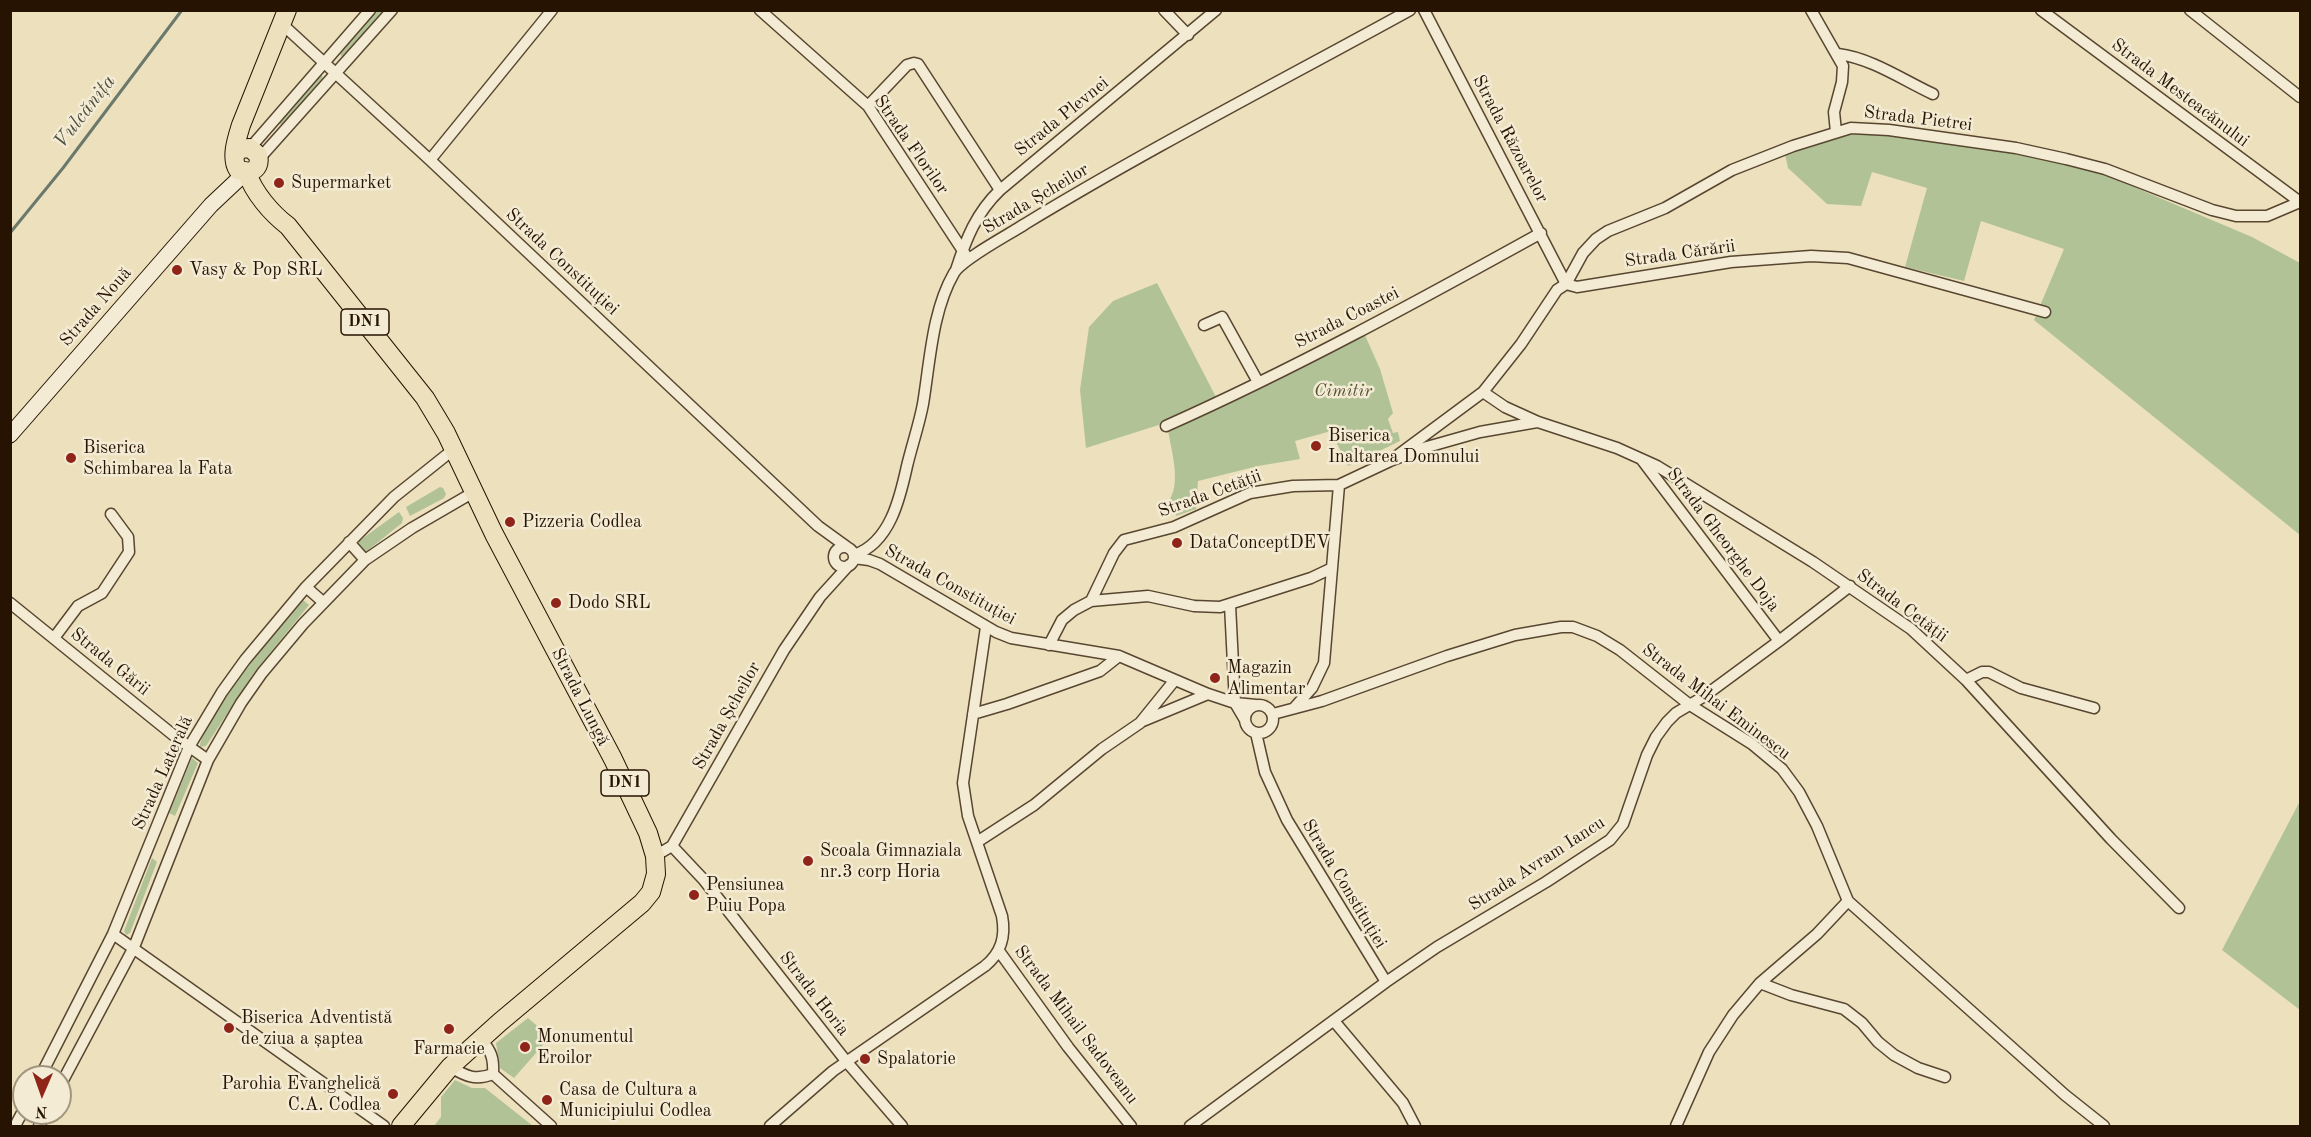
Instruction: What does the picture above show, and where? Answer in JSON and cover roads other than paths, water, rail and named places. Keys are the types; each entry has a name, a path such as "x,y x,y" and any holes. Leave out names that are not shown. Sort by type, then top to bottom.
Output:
{"highway":[{"path":"247,160 239,132 285,17"},
{"name":"Strada Lungă","path":"247,160 258,194 288,226 425,398 454,449 612,759 641,818 655,855 654,883 651,892 642,903 450,1067 401,1126"}],"main road":[{"name":"Strada Nouă","path":"10,435 211,205 247,160"}],"street":[{"path":"247,160 324,63 370,10"},
{"path":"247,160 336,73 392,10"},
{"path":"430,160 552,10"},
{"name":"Strada Florilor","path":"760,10 868,106 969,260"},
{"path":"1164,10 1188,35"},
{"name":"Strada Plevnei","path":"956,270 974,222 988,201 1216,10"},
{"name":"Strada Șcheilor","path":"672,846 774,666 851,556 863,552 874,543 892,517 902,494 922,408 941,305 956,270 1065,200 1410,10"},
{"name":"Strada Răzoarelor","path":"1424,10 1566,284"},
{"path":"1811,10 1843,66 1834,105 1836,132"},
{"name":"Strada Mesteacănului","path":"2041,10 2300,202"},
{"path":"2190,10 2301,97"},
{"name":"Strada Constituției","path":"285,17 324,63 851,556 874,562 900,575 986,627 1011,638 1119,656 1208,694 1235,703 1256,705"},
{"path":"1838,54 1865,61 1933,94"},
{"path":"868,106 907,65 918,64 1000,190"},
{"name":"Strada Pietrei","path":"1566,284 1583,253 1596,239 1608,231 1665,208 1732,170 1851,128 1870,127 2016,148 2105,169 2212,210 2236,216 2267,216 2300,202"},
{"name":"Strada Coastei","path":"1166,426 1218,403 1448,284 1541,233"},
{"name":"Strada Cărării","path":"1566,284 1577,286 1731,262 1830,256 1848,258 2045,312"},
{"path":"1390,461 1483,392 1521,344 1557,290 1566,284"},
{"path":"1204,325 1222,317 1258,382"},
{"name":"Strada Cetății","path":"1483,392 1538,422 1640,458 1707,496 1850,586 1911,629 1965,680 2111,839 2180,908"},
{"name":"Strada Cetății","path":"1091,601 1114,553 1124,540 1174,527 1251,493 1293,486 1339,485 1390,461 1459,438 1506,426 1538,422"},
{"name":"Strada Laterală","path":"46,1065 113,934 189,747 204,720 240,668 306,587 406,486 454,449"},
{"name":"Strada Gheorghe Doja","path":"1640,458 1779,641"},
{"path":"1293,709 1312,688 1324,663 1330,569 1339,485"},
{"name":"Strada Laterală","path":"71,1065 134,947 208,760 241,703 262,673 323,602 364,560 412,528 474,492"},
{"path":"54,638 78,606 102,593 129,552 128,537 111,514"},
{"name":"Strada Constituției","path":"818,526 835,557"},
{"path":"349,543 364,560"},
{"path":"841,548 851,556 841,566 835,557 841,548"},
{"name":"Strada Șcheilor","path":"826,590 835,557"},
{"path":"1049,645 1062,620 1091,601 1149,596 1194,606 1230,605 1311,578 1330,569"},
{"name":"Strada Avram Iancu","path":"1190,1126 1437,947 1546,882 1610,840 1623,824 1647,755 1656,737 1676,713 1779,641 1850,586"},
{"path":"306,587 323,602"},
{"name":"Strada Gării","path":"10,603 208,760"},
{"path":"1230,605 1235,703 1248,728 1256,733 1264,733 1271,728 1273,714 1268,707 1256,705 1247,712 1245,720"},
{"name":"Strada Mihail Sadoveanu","path":"986,627 963,783 966,807 1002,916 1004,933 999,951 1068,1047 1131,1126"},
{"name":"Strada Mihai Eminescu","path":"1273,714 1322,701 1515,635 1573,627 1597,636 1620,650 1690,705 1752,744 1782,769 1800,792 1817,826 1848,901 2065,1095 2104,1126"},
{"path":"973,714 1100,671 1119,656"},
{"path":"1965,680 1982,672 1989,672 2021,688 2094,708"},
{"path":"1140,723 1174,681"},
{"path":"977,842 1027,810 1102,749 1140,723 1208,694"},
{"name":"Strada Constituției","path":"1256,733 1265,772 1287,820 1386,982"},
{"path":"655,855 672,846"},
{"name":"Strada Horia","path":"672,846 703,879 846,1061 902,1126"},
{"path":"1676,1126 1714,1043 1732,1015 1760,983 1817,934 1848,901"},
{"path":"113,934 384,1126"},
{"path":"770,1126 846,1061 984,966 999,951"},
{"path":"1760,983 1791,995 1844,1009 1862,1023 1886,1049 1903,1061 1945,1077"},
{"path":"1334,1021 1403,1103 1415,1126"},
{"path":"481,1039 490,1049 493,1074 551,1126"},
{"path":"450,1067 475,1079 493,1074"}],"waterway":[{"name":"Vulcănița","path":"10,233 63,168 182,10"}],"place":[{"name":"Supermarket","path":"279,183"},
{"name":"Vasy & Pop SRL","path":"177,270"},
{"name":"Biserica Inaltarea Domnului","path":"1316,446"},
{"name":"Biserica Schimbarea la Fata","path":"71,458"},
{"name":"Pizzeria Codlea","path":"510,522"},
{"name":"DataConceptDEV","path":"1177,543"},
{"name":"Dodo SRL","path":"556,603"},
{"name":"Magazin Alimentar","path":"1215,678"},
{"name":"Scoala Gimnaziala nr.3 corp Horia","path":"808,861"},
{"name":"Pensiunea Puiu Popa","path":"694,895"},
{"name":"Biserica Adventistă de ziua a șaptea","path":"229,1028"},
{"name":"Farmacie","path":"449,1029"},
{"name":"Monumentul Eroilor","path":"525,1047"},
{"name":"Spalatorie","path":"865,1059"},
{"name":"Parohia Evanghelică C.A. Codlea","path":"393,1094"},
{"name":"Casa de Cultura a Municipiului Codlea","path":"547,1100"}],"park label":[{"name":"Cimitir","path":"1343,391"}]}
